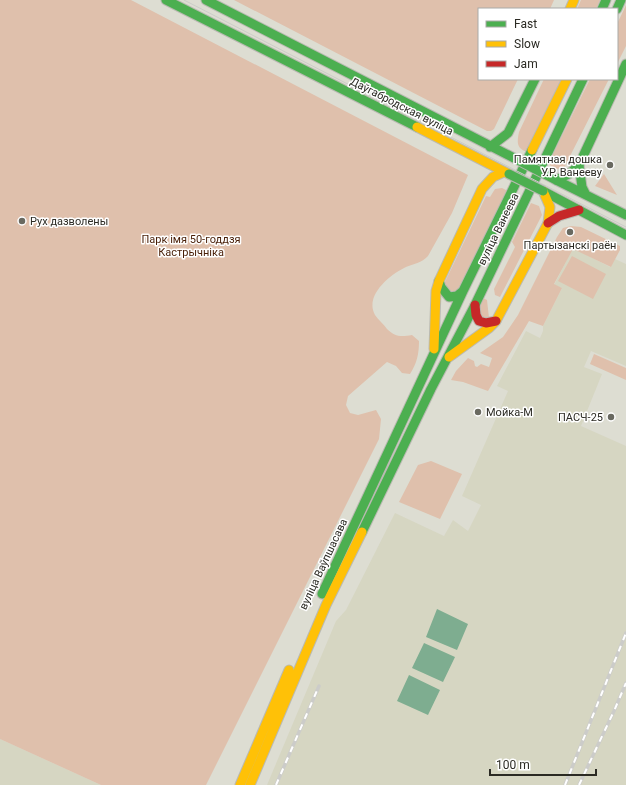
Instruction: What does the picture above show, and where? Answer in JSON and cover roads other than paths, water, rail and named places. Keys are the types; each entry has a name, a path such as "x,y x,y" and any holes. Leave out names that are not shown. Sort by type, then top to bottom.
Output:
{"main road":[{"name":"Даўгабродская вуліца","path":"166,0 543,191 626,235"},
{"name":"Даўгабродская вуліца","path":"206,0 626,216"},
{"path":"556,180 569,174 578,165 626,64"},
{"path":"490,146 508,133 534,80"},
{"name":"вуліца Ванеева","path":"434,355 463,291 567,80"},
{"name":"вуліца Ванеева","path":"431,389 475,305 583,80"},
{"path":"508,133 509,150 514,158"},
{"path":"434,355 436,291 439,281 482,189 484,167 482,160"},
{"path":"578,165 582,187 586,195"},
{"path":"482,189 493,177 507,173"},
{"path":"446,359 489,328 496,321 548,224 550,209 549,201 543,191"},
{"path":"548,224 559,216 578,210"},
{"path":"439,281 440,287 449,297 457,296 463,291"},
{"path":"475,305 476,316 480,321 483,323 490,323 496,321"},
{"name":"вуліца Ваўпшасава","path":"240,785 318,602 434,355"},
{"name":"вуліца Ваўпшасава","path":"250,785 326,605 431,389"}],"tram line":[{"path":"184,0 626,227"}],"railway":[{"path":"565,785 626,633"},
{"path":"579,785 626,683"},
{"path":"276,785 319,686"}],"place":[{"name":"Памятная дошка У.Р. Ванееву","path":"610,165"},
{"name":"Рух дазволены","path":"22,221"},
{"name":"Партызанскі раён","path":"570,232"},
{"name":"Мойка-М","path":"478,412"},
{"name":"ПАСЧ-25","path":"611,417"}],"park label":[{"name":"Парк імя 50-годдзя Кастрычніка","path":"191,245"}]}
